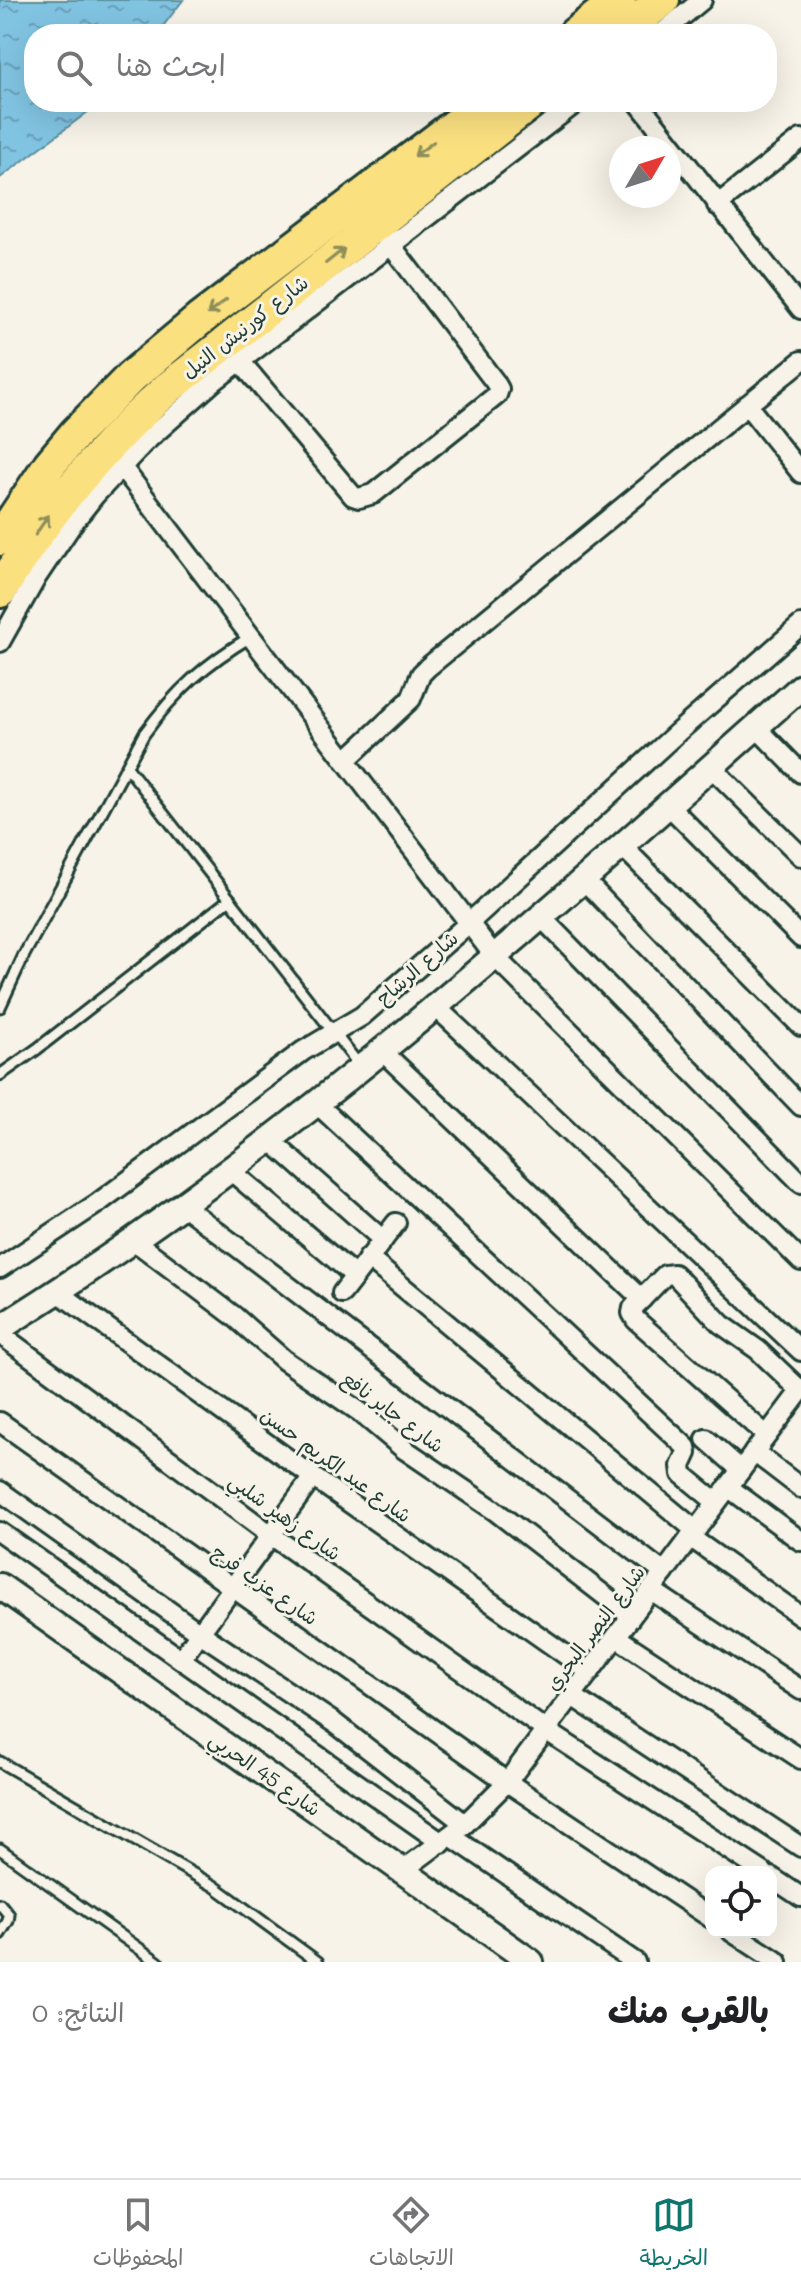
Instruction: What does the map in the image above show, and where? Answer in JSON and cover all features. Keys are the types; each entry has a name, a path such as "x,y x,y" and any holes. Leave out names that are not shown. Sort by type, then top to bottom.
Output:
{"highway":[{"path":"588,24 619,0"},
{"path":"633,24 663,0"},
{"name":"شارع كورنيش النيل","path":"0,539 27,496 84,424 131,377 473,112"},
{"name":"شارع كورنيش النيل","path":"0,591 57,504 136,416 383,235 521,112"}],"street":[{"path":"673,24 702,0"},
{"path":"0,642 52,552 95,495 178,412 383,235 562,112"},
{"path":"646,112 801,309"},
{"path":"717,205 801,139"},
{"path":"240,361 353,496 366,498 497,395 499,389 383,235"},
{"path":"346,760 411,699 421,674 428,667 801,361"},
{"path":"747,405 801,473"},
{"path":"121,466 495,957 801,1261"},
{"path":"0,513 27,496"},
{"name":"شارع الرشاح","path":"0,1268 98,1203 303,1051 335,1034 375,1005 801,625"},
{"name":"شارع الرشاح","path":"0,1328 58,1292 181,1204 361,1068 542,918 801,687"},
{"path":"756,727 801,773"},
{"path":"711,767 801,856"},
{"path":"668,805 801,938"},
{"path":"622,846 801,1026"},
{"path":"584,880 801,1106"},
{"path":"542,918 801,1183"},
{"path":"436,1007 801,1351"},
{"path":"382,1051 642,1299"},
{"path":"316,1103 686,1447 682,1474 801,1541"},
{"path":"269,1139 383,1240"},
{"path":"229,1169 355,1276"},
{"path":"181,1204 664,1573"},
{"path":"342,1293 396,1223"},
{"name":"شارع جابر نافع","path":"132,1239 234,1316 284,1360 360,1412 431,1469 494,1510 631,1616"},
{"path":"368,1258 693,1534 801,1616"},
{"path":"766,1435 634,1318 633,1308 667,1273 674,1274 721,1324 758,1350 801,1391"},
{"name":"شارع عبد الكريم حسن","path":"58,1292 590,1672"},
{"name":"شارع زهير شلبي","path":"0,1334 271,1535 547,1731 754,1866"},
{"name":"شارع النصر البحري","path":"402,1871 453,1834 507,1782 801,1391"},
{"name":"شارع عزب فرج","path":"0,1422 507,1782 705,1914"},
{"path":"706,1439 741,1470"},
{"path":"754,1452 801,1488"},
{"path":"181,1659 313,1477"},
{"path":"0,1491 200,1633 336,1724 453,1834"},
{"path":"0,1532 181,1659 453,1834 635,1962"},
{"name":"شارع 45 الحربي","path":"0,1586 531,1962"},
{"path":"651,1590 801,1690"},
{"path":"616,1637 801,1759"},
{"path":"572,1696 801,1847"},
{"path":"777,1881 801,1897"},
{"path":"741,1938 778,1962"}],"lane":[{"path":"0,1007 24,955 151,724 191,677 252,636"},
{"path":"127,767 361,1068"},
{"path":"0,1075 230,899"},
{"path":"0,1762 214,1886 318,1962"},
{"path":"0,1849 158,1962"},
{"path":"0,1904 9,1915 0,1934"}],"water":[{"path":"0,0 183,0 165,24 24,24 24,112 88,112 0,178"}]}
